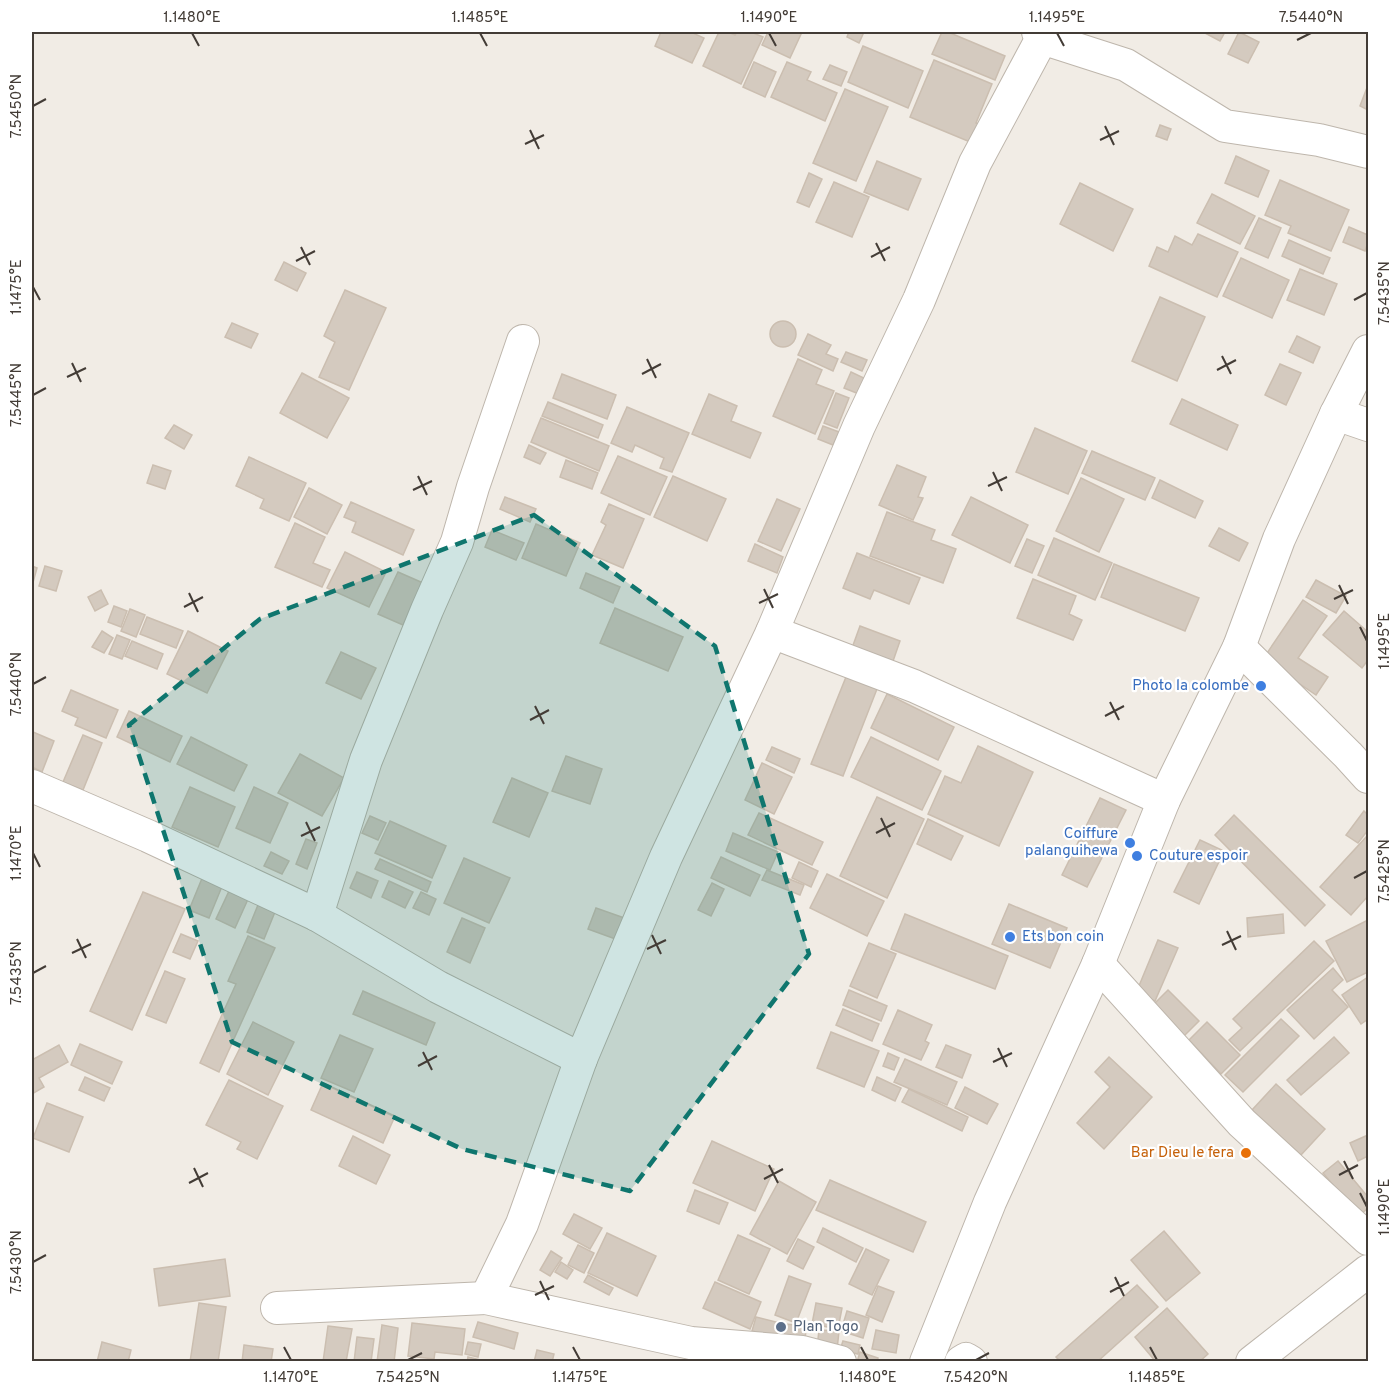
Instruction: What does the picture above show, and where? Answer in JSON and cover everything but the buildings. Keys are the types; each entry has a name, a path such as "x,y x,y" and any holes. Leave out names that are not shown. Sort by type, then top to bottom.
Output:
{"street":[{"path":"486,1298 522,1224 581,1059 666,857 772,632 860,426 919,300 975,163 1040,35 1126,65 1225,126 1319,140 1368,152"},
{"path":"317,915 366,760 457,542 473,486 523,341"},
{"path":"926,1362 990,1202 1098,964 1164,800 1239,647 1279,539 1336,414 1368,351"},
{"path":"1336,414 1368,424"},
{"path":"772,632 914,686 1164,800"},
{"path":"1239,647 1368,777"},
{"path":"32,786 148,836 317,915 438,987 581,1059"},
{"path":"1098,964 1242,1123 1368,1239"},
{"path":"1252,1362 1368,1271"},
{"path":"278,1308 486,1298 692,1343 802,1352 840,1362"},
{"path":"961,1362 966,1359 971,1362"}],"highlighted area":[{"path":"534,515 715,646 809,954 630,1191 462,1149 232,1042 129,725 260,619"}],"place":[{"name":"Photo la colombe","path":"1261,686"},
{"name":"Coiffure palanguihewa","path":"1130,843"},
{"name":"Couture espoir","path":"1137,856"},
{"name":"Ets bon coin","path":"1010,937"},
{"name":"Bar Dieu le fera","path":"1246,1153"},
{"name":"Plan Togo","path":"781,1327"}]}
